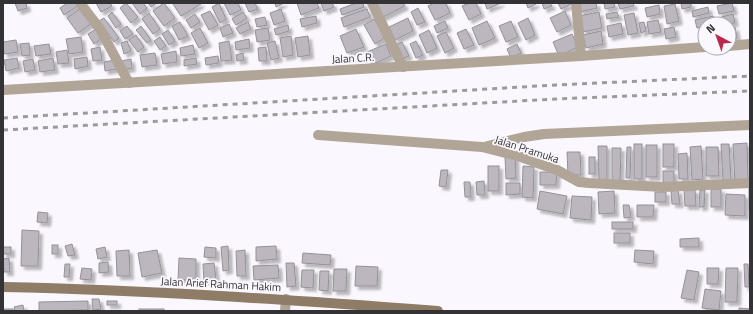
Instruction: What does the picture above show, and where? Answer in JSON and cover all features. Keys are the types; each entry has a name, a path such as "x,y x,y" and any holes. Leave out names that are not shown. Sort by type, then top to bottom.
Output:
{"main road":[{"name":"Jalan Arief Rahman Hakim","path":"3,287 100,289 286,299 438,311"}],"street":[{"path":"80,3 100,29 129,84"},
{"path":"372,3 403,67"},
{"path":"576,3 581,56"},
{"path":"737,45 750,44"},
{"name":"Jalan C.R.","path":"3,90 129,84 697,49"},
{"path":"482,147 544,134 750,125"},
{"name":"Jalan Pramuka","path":"318,135 482,147 518,156 557,170 579,182 663,187 750,183"},
{"path":"285,311 286,299"}],"building":[{"path":"15,3 26,3 27,8 18,11"},
{"path":"67,3 78,3 79,5 64,15 60,8"},
{"path":"96,3 110,3 112,6 101,12"},
{"path":"126,3 138,17 131,23 120,8"},
{"path":"132,3 143,3 147,8 140,14"},
{"path":"148,3 157,3 151,7"},
{"path":"164,3 175,18 164,26 153,11"},
{"path":"219,3 226,19 220,23 212,7"},
{"path":"224,3 238,3 241,10 230,15"},
{"path":"245,3 255,3 258,9 249,12"},
{"path":"275,3 284,3 276,7"},
{"path":"297,3 317,3 319,8 301,15"},
{"path":"321,3 332,3 334,7 324,11"},
{"path":"356,3 363,3 364,7 342,15 340,9"},
{"path":"374,3 403,3 405,6 381,18"},
{"path":"434,3 446,3 450,13 435,20 428,6"},
{"path":"469,3 476,3 481,14 469,20 462,6"},
{"path":"485,3 501,3 487,9"},
{"path":"526,3 536,3 536,4 528,8"},
{"path":"542,3 550,3 552,6 544,9"},
{"path":"558,3 574,3 561,9"},
{"path":"578,3 596,3 597,8 580,12"},
{"path":"604,3 614,3 615,7 605,9"},
{"path":"618,3 633,3 634,6 620,9"},
{"path":"681,3 691,3 691,7 682,9"},
{"path":"732,3 734,11 719,14 717,6"},
{"path":"173,4 201,4 181,16"},
{"path":"675,4 679,21 667,24 664,6"},
{"path":"659,5 660,14 647,17 645,8"},
{"path":"708,7 709,13 693,17 692,11"},
{"path":"81,8 92,23 78,33 67,18"},
{"path":"418,8 425,22 417,25 411,12"},
{"path":"281,9 285,21 274,25 270,13"},
{"path":"367,9 370,17 344,27 341,18"},
{"path":"210,11 218,25 209,30 201,15"},
{"path":"565,11 571,25 557,32 550,18"},
{"path":"112,12 121,24 116,28 108,16"},
{"path":"243,12 247,18 236,25 232,19"},
{"path":"599,12 602,28 583,32 579,16"},
{"path":"617,12 619,17 607,19 606,14"},
{"path":"149,13 160,29 153,34 142,19"},
{"path":"634,13 638,33 628,35 624,15"},
{"path":"195,14 200,22 191,28 186,20"},
{"path":"316,16 317,23 302,27 300,19"},
{"path":"265,17 267,25 257,27 255,19"},
{"path":"104,18 119,38 114,42 99,21"},
{"path":"408,18 413,31 395,40 389,27"},
{"path":"528,18 535,35 526,40 518,23"},
{"path":"374,19 386,37 375,44 364,25"},
{"path":"658,20 661,32 649,34 647,22"},
{"path":"445,21 448,28 437,33 434,26"},
{"path":"487,21 495,38 479,45 472,28"},
{"path":"511,21 518,37 506,42 499,26"},
{"path":"180,22 188,36 179,40 172,26"},
{"path":"248,22 251,29 240,34 236,28"},
{"path":"644,22 646,31 641,33 639,23"},
{"path":"621,23 623,34 609,37 607,26"},
{"path":"229,24 233,33 223,37 220,28"},
{"path":"288,25 289,31 276,35 274,29"},
{"path":"127,26 133,34 125,39 120,31"},
{"path":"141,26 151,40 147,43 136,30"},
{"path":"674,27 676,37 666,39 664,29"},
{"path":"200,28 208,43 199,48 191,33"},
{"path":"268,28 270,40 257,42 255,30"},
{"path":"96,29 102,38 94,44 88,34"},
{"path":"356,29 364,47 347,53 340,36"},
{"path":"466,29 474,45 464,49 457,33"},
{"path":"168,30 175,41 169,45 162,34"},
{"path":"429,30 437,48 427,53 419,35"},
{"path":"601,31 603,44 586,48 583,35"},
{"path":"446,32 454,48 445,53 437,36"},
{"path":"572,34 578,47 559,56 553,42"},
{"path":"136,35 144,47 138,52 129,40"},
{"path":"291,36 293,55 283,57 280,38"},
{"path":"308,36 310,55 298,57 295,38"},
{"path":"81,37 83,52 69,54 66,39"},
{"path":"160,37 166,46 160,50 154,41"},
{"path":"249,39 250,48 236,50 235,42"},
{"path":"16,40 18,52 4,54 3,42"},
{"path":"127,41 131,51 124,54 121,43"},
{"path":"229,41 232,60 221,61 219,43"},
{"path":"275,41 279,58 271,60 267,43"},
{"path":"416,41 423,55 416,58 410,44"},
{"path":"402,42 409,56 402,59 395,45"},
{"path":"29,43 30,55 22,56 20,44"},
{"path":"49,44 51,54 36,56 34,46"},
{"path":"386,44 391,56 372,65 367,52"},
{"path":"517,44 521,53 511,58 507,49"},
{"path":"193,45 195,54 181,56 180,48"},
{"path":"100,47 102,60 93,61 91,49"},
{"path":"266,47 267,61 259,61 258,48"},
{"path":"67,50 69,63 58,64 56,52"},
{"path":"176,51 177,62 163,64 161,54"},
{"path":"155,53 157,65 142,67 140,55"},
{"path":"243,53 244,60 237,61 236,55"},
{"path":"218,56 219,63 206,65 205,58"},
{"path":"87,57 88,66 75,69 74,59"},
{"path":"17,58 19,68 6,71 4,60"},
{"path":"53,58 55,70 40,72 38,61"},
{"path":"196,58 197,64 184,66 184,60"},
{"path":"33,59 35,70 25,72 23,61"},
{"path":"131,59 132,68 122,70 121,61"},
{"path":"115,60 117,69 105,71 104,62"},
{"path":"747,143 748,182 735,183 733,144"},
{"path":"634,144 642,144 642,179 634,179"},
{"path":"663,144 674,144 674,167 663,167"},
{"path":"721,144 729,144 731,180 723,180"},
{"path":"646,145 657,145 657,177 646,177"},
{"path":"598,146 607,146 607,180 599,180"},
{"path":"701,146 703,179 692,180 690,147"},
{"path":"627,147 631,147 630,178 626,178"},
{"path":"706,147 718,147 719,176 706,176"},
{"path":"612,148 621,148 620,181 612,182"},
{"path":"567,152 580,152 581,175 568,175"},
{"path":"687,153 688,179 679,179 678,154"},
{"path":"539,155 554,155 554,164 539,164"},
{"path":"515,156 516,178 506,179 505,157"},
{"path":"589,157 595,157 595,174 589,174"},
{"path":"488,166 499,166 499,191 488,191"},
{"path":"523,166 534,167 533,198 522,197"},
{"path":"441,170 448,170 446,187 439,186"},
{"path":"663,171 674,171 674,186 663,186"},
{"path":"540,172 557,172 556,185 540,185"},
{"path":"484,181 485,195 477,195 476,182"},
{"path":"464,182 470,182 471,197 465,197"},
{"path":"506,183 520,183 520,194 506,195"},
{"path":"750,188 750,210 749,210"},
{"path":"711,189 721,189 721,207 711,207"},
{"path":"678,190 680,204 672,204 671,191"},
{"path":"684,190 695,190 696,206 685,206"},
{"path":"700,190 705,190 704,207 699,207"},
{"path":"540,191 567,196 563,214 537,209"},
{"path":"614,191 615,213 599,214 598,192"},
{"path":"655,192 666,192 666,202 655,202"},
{"path":"726,194 745,195 745,216 725,215"},
{"path":"572,196 592,197 591,220 570,218"},
{"path":"623,205 629,205 631,217 624,218"},
{"path":"637,205 654,205 653,217 637,217"},
{"path":"38,212 48,213 47,223 37,222"},
{"path":"612,222 633,222 633,229 612,229"},
{"path":"22,230 39,231 38,266 21,266"},
{"path":"614,233 630,233 630,243 614,243"},
{"path":"699,238 699,247 680,247 680,239"},
{"path":"72,244 75,255 68,256 65,246"},
{"path":"52,245 58,245 58,254 52,254"},
{"path":"228,246 229,270 223,271 221,247"},
{"path":"276,246 277,259 256,261 256,247"},
{"path":"3,247 11,247 11,254 3,254"},
{"path":"105,247 107,257 98,259 96,249"},
{"path":"205,247 216,248 216,258 204,257"},
{"path":"129,250 130,276 117,276 116,251"},
{"path":"157,250 162,273 142,277 138,253"},
{"path":"245,250 246,276 237,276 236,251"},
{"path":"635,250 654,251 653,264 634,262"},
{"path":"303,253 331,255 330,265 302,263"},
{"path":"9,258 10,272 4,272 3,259"},
{"path":"179,258 196,259 196,280 178,280"},
{"path":"108,262 109,272 99,273 99,263"},
{"path":"214,263 216,280 204,281 203,264"},
{"path":"286,263 294,263 296,286 287,287"},
{"path":"65,264 70,264 69,277 64,277"},
{"path":"744,264 748,264 749,287 745,287"},
{"path":"278,265 279,278 254,280 253,266"},
{"path":"356,266 378,267 377,286 355,286"},
{"path":"82,268 92,269 91,280 80,279"},
{"path":"707,268 719,268 718,284 707,284"},
{"path":"726,268 738,268 737,302 725,302"},
{"path":"334,269 347,269 346,291 333,291"},
{"path":"302,270 314,270 313,288 301,287"},
{"path":"687,270 699,272 694,300 681,298"},
{"path":"320,271 329,271 328,291 319,290"},
{"path":"705,289 721,291 719,310 702,308"},
{"path":"92,299 99,299 101,309 93,310"},
{"path":"88,301 88,310 39,311 39,302"},
{"path":"107,301 117,301 117,305 107,305"},
{"path":"23,305 24,311 15,311 14,307"},
{"path":"739,308 750,309 750,311 739,311"},
{"path":"3,309 13,309 13,311 3,311"},
{"path":"139,309 164,309 164,311 139,311"}],"railway":[{"path":"3,118 555,85 750,76"},
{"path":"3,130 555,99 750,91"}]}
